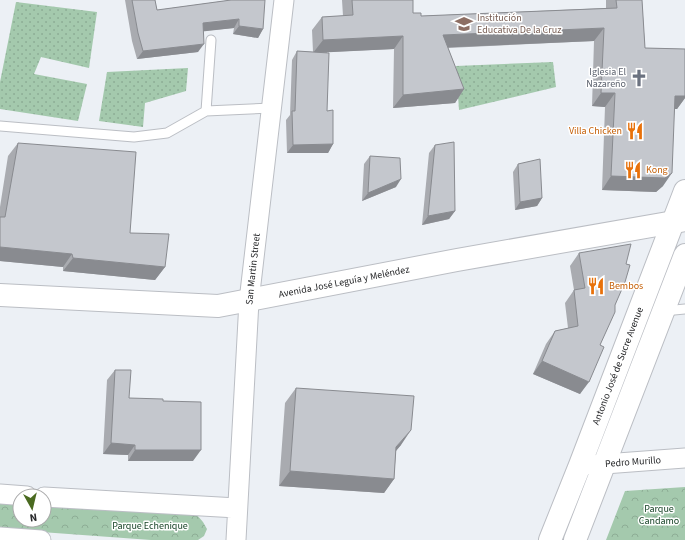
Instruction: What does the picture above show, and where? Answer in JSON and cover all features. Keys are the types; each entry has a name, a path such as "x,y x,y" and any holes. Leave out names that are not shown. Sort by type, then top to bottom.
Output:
{"main road":[{"name":"Antonio José de Sucre Avenue","path":"550,540 679,221 685,191"},
{"name":"Avenida José Leguía y Meléndez","path":"0,295 218,306 457,260 679,221"},
{"path":"575,540 685,255"}],"street":[{"name":"San Martin Street","path":"236,540 249,301 284,0"},
{"name":"Pedro Murillo","path":"580,465 685,458"},
{"path":"0,494 12,495"},
{"path":"52,497 237,508"},
{"path":"0,537 41,540"}],"lane":[{"path":"206,111 211,40"},
{"path":"0,126 134,138 167,133 206,111 272,108"},
{"path":"664,311 685,309"}],"green space":[{"path":"16,2 97,12 89,68 41,57 34,74 87,84 78,121 0,109 0,82"},
{"path":"553,62 556,87 459,110 456,66"},
{"path":"188,68 186,91 145,103 143,127 99,121 107,72"},
{"name":"Parque Candamo","path":"685,487 685,540 606,540 625,491"},
{"name":"Parque Echenique","path":"0,503 12,504 12,528 52,528 52,506 197,515 207,529 204,536 198,540 151,540 0,529"}],"building":[{"path":"132,0 155,0 157,10 231,0 265,0 263,29 239,26 239,19 203,23 204,44 143,51"},
{"path":"352,0 413,0 413,13 421,13 421,16 617,8 616,0 642,0 645,48 685,49 685,96 675,96 672,173 665,178 611,176 615,93 601,93 604,28 443,35 464,89 403,95 403,36 323,40 322,17 353,15"},
{"path":"297,51 329,53 327,111 333,110 333,144 293,145 292,111 295,111"},
{"path":"454,142 455,211 428,216 435,145"},
{"path":"18,143 136,152 130,233 169,234 165,267 73,258 72,254 0,247 0,217 5,217"},
{"path":"370,156 400,158 401,179 368,193"},
{"path":"540,159 542,198 520,202 518,164"},
{"path":"631,244 626,264 630,265 625,282 615,305 615,312 600,345 604,347 589,382 542,361 555,331 578,326 574,290 585,288 579,253"},
{"path":"115,370 131,370 129,398 201,402 201,450 135,450 135,445 111,443"},
{"path":"296,388 414,396 411,430 396,447 394,479 290,471"}],"place":[{"name":"Institución Educativa De la Cruz","path":"464,24"},
{"name":"Iglesia El Nazareño","path":"639,78"},
{"name":"Villa Chicken","path":"635,131"},
{"name":"Kong","path":"633,170"},
{"name":"Bembos","path":"596,286"}]}
